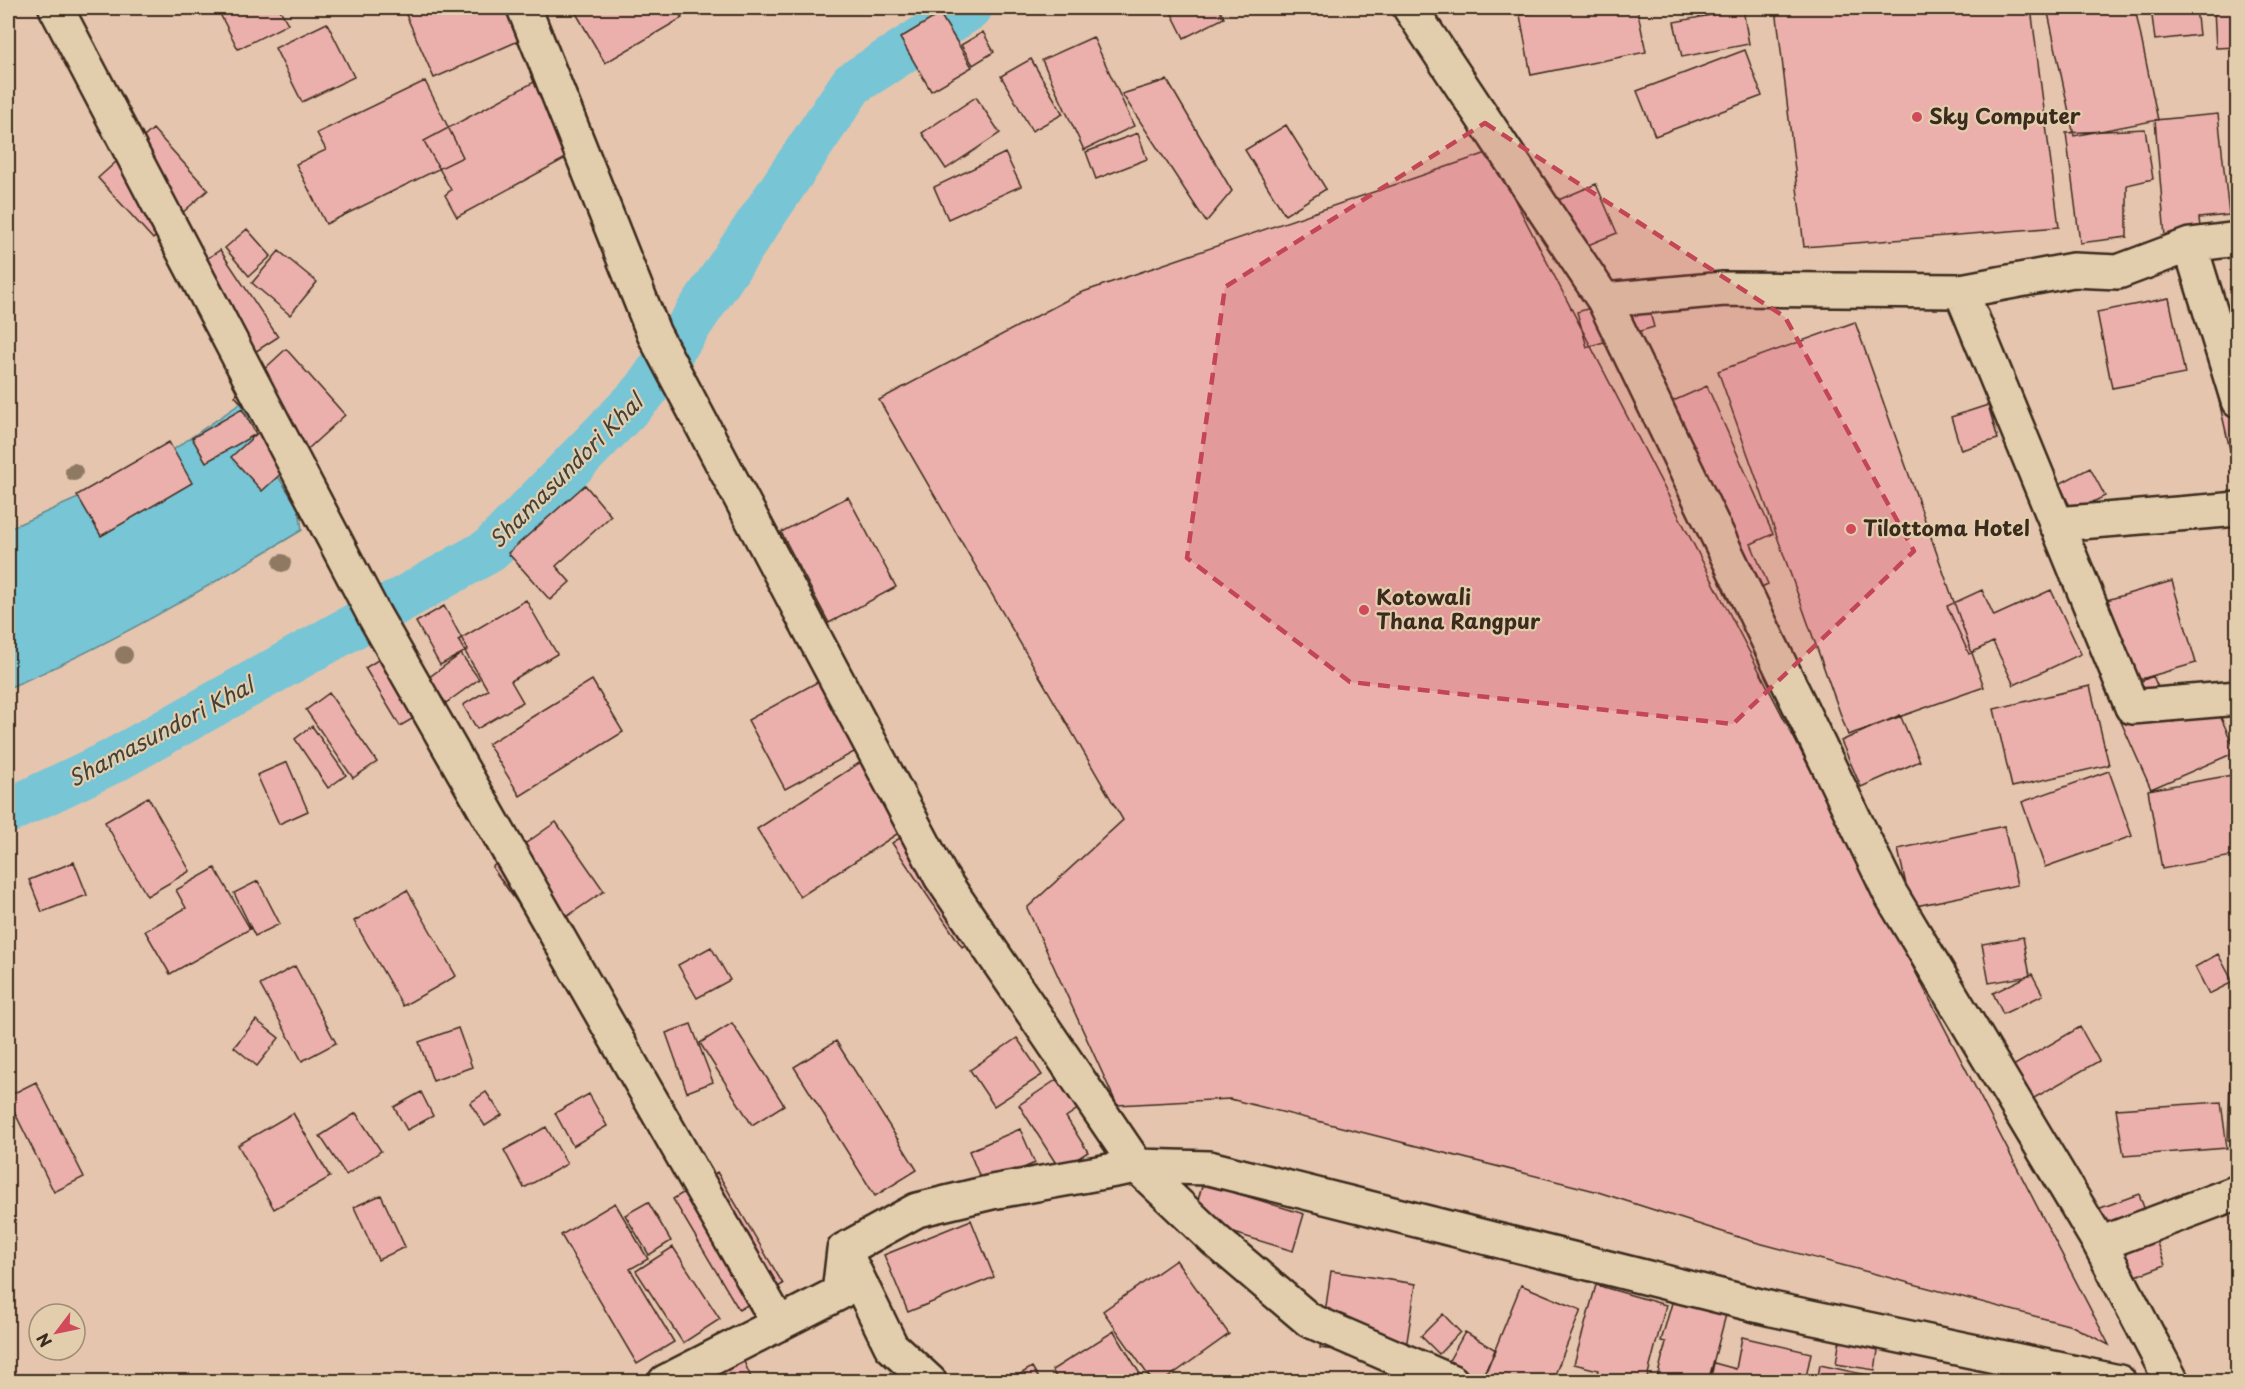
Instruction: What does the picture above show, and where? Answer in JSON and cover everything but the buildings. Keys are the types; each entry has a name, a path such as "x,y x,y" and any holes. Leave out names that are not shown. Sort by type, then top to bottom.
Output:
{"street":[{"path":"56,8 374,615 779,1324"},
{"path":"524,8 654,333 936,867 1137,1166 1215,1240 1309,1320 1452,1382"},
{"path":"1410,8 1604,300 1890,893 2100,1244 2172,1382"},
{"path":"1604,300 1724,289 1961,291 2073,270 2118,272 2190,245 2238,239"},
{"path":"2190,245 2238,401"},
{"path":"1961,291 2132,707 2238,698"},
{"path":"2056,524 2238,509"},
{"path":"844,1250 917,1210 992,1192 1137,1166 1209,1168 1772,1309 2119,1382"},
{"path":"2100,1244 2238,1192"},
{"path":"665,1382 839,1293 844,1250"},
{"path":"844,1250 891,1346 930,1382"}],"highlighted area":[{"path":"1485,123 1785,317 1914,551 1733,724 1350,682 1187,558 1225,287"}],"water":[{"path":"241,403 272,467 299,509 302,530 121,634 8,688 8,529 148,467"}],"waterway":[{"name":"Shamasundori Khal","path":"8,811 113,761 490,550 645,391 852,84 970,8"}],"place":[{"name":"Sky Computer","path":"1917,117"},
{"name":"Tilottoma Hotel","path":"1851,529"},
{"name":"Kotowali Thana Rangpur","path":"1364,610"}]}
